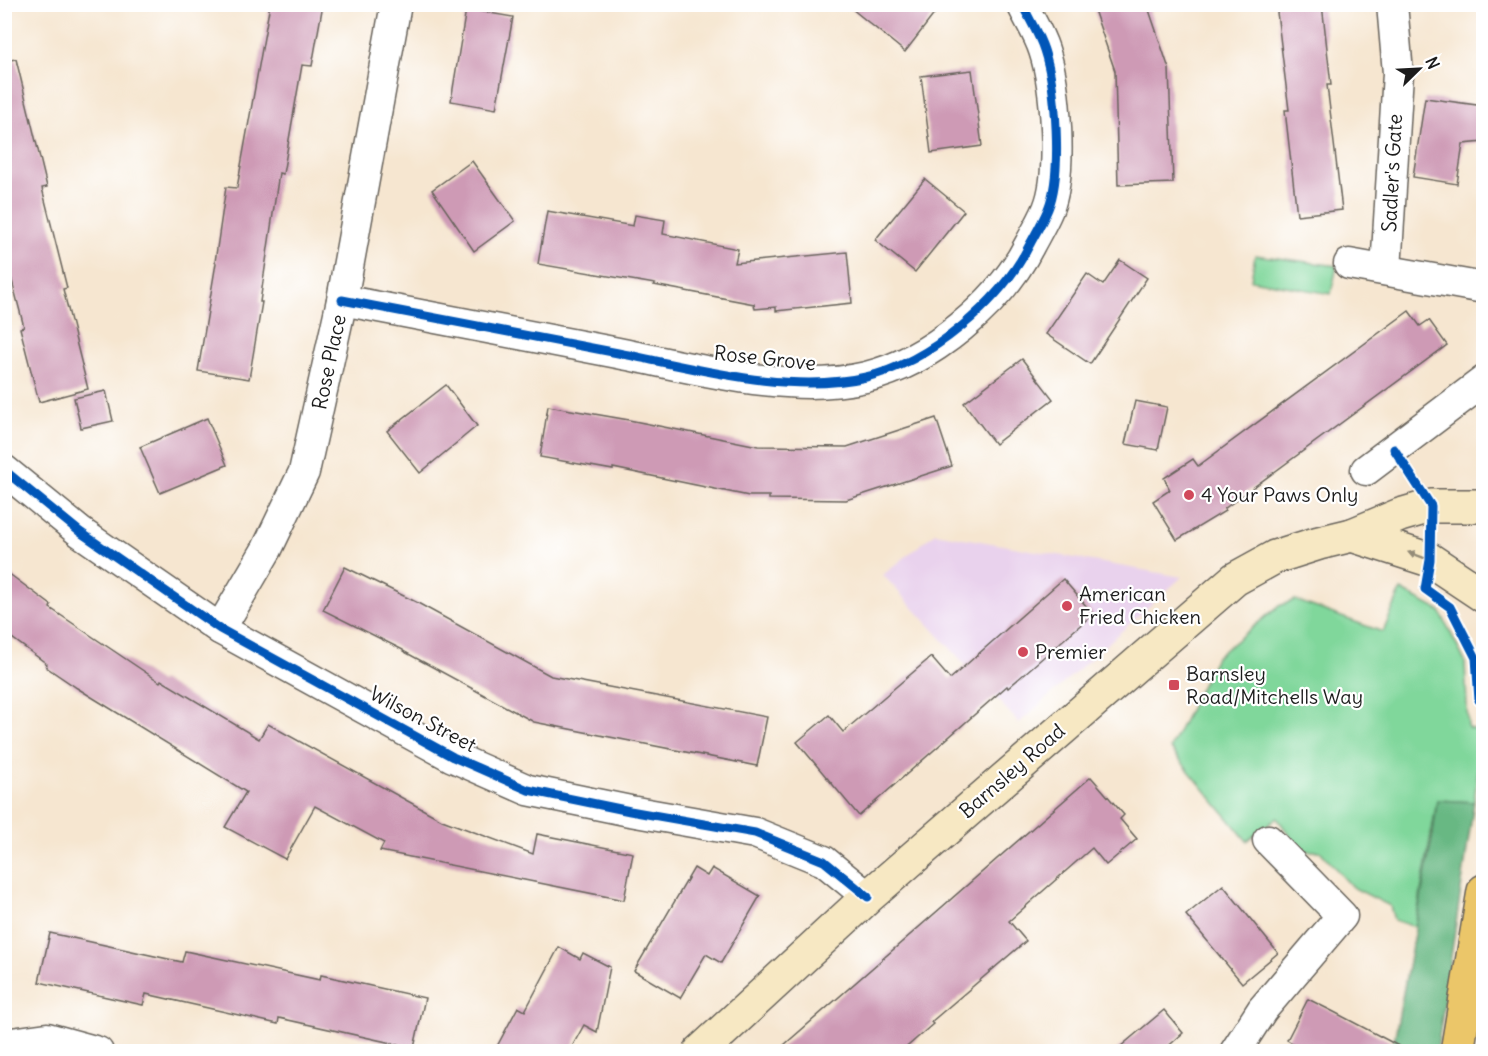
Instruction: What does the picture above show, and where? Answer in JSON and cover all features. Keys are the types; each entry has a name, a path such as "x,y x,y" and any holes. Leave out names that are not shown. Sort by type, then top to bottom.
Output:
{"main road":[{"path":"1457,1052 1484,891"}],"street":[{"name":"Rose Place","path":"220,629 267,549 304,472 342,300 396,4"},
{"name":"Rose Grove","path":"342,300 744,378 816,383 867,377 910,360 955,332 988,302 1023,259 1049,207 1057,156 1054,101 1044,50 1022,4"},
{"name":"Sadler's Gate","path":"1386,270 1398,73 1392,4"},
{"path":"1350,264 1484,288"},
{"path":"1366,470 1484,381"},
{"name":"Wilson Street","path":"4,470 80,532 220,629 453,757 528,790 755,833 824,861 868,897"},
{"name":"Barnsley Road","path":"700,1052 868,897 1235,579 1275,557 1352,535 1431,506 1484,506"},
{"path":"1352,535 1430,560 1484,596"},
{"path":"1235,1052 1262,1010 1342,916 1268,840"},
{"path":"4,1044 47,1038 98,1052"}],"shaded area":[{"path":"935,533 1182,577 1019,723 883,575"}],"green space":[{"path":"1255,255 1337,266 1331,294 1251,280"},
{"path":"1401,590 1440,611 1465,662 1468,728 1483,731 1474,802 1437,800 1415,927 1394,920 1390,906 1352,887 1320,851 1301,851 1277,818 1247,841 1170,748 1216,657 1279,606 1295,600 1383,632"},
{"path":"1437,800 1474,802 1437,1051 1392,1052 1433,833"}],"building":[{"path":"270,4 323,4 312,66 302,65 283,174 279,173 249,379 198,371 226,187 237,188"},
{"path":"846,4 942,4 905,52"},
{"path":"1092,4 1147,4 1169,69 1173,183 1118,185 1115,71"},
{"path":"1276,4 1322,4 1331,85 1327,85 1342,210 1297,215 1285,110 1289,110"},
{"path":"466,9 513,17 496,109 451,101"},
{"path":"16,59 47,187 42,188 67,288 63,289 88,389 39,402 20,328 24,327 4,250 4,61"},
{"path":"972,70 982,146 931,153 921,76"},
{"path":"1425,98 1484,106 1484,142 1463,144 1457,184 1413,177"},
{"path":"472,161 515,221 474,251 432,190"},
{"path":"925,179 964,211 915,272 875,240"},
{"path":"547,211 633,226 635,215 665,220 663,234 738,249 735,263 847,252 852,303 776,311 776,307 755,309 754,304 538,264"},
{"path":"1120,260 1147,278 1090,364 1046,334 1087,274 1103,285"},
{"path":"1409,311 1420,326 1429,320 1447,345 1224,509 1225,511 1177,540 1153,501 1170,490 1164,478 1193,459 1198,466"},
{"path":"1022,359 1053,399 995,444 964,403"},
{"path":"446,385 477,426 420,473 387,431"},
{"path":"106,391 113,421 81,428 74,398"},
{"path":"1135,401 1167,407 1158,450 1125,444"},
{"path":"548,406 758,446 847,447 936,418 952,466 846,500 769,499 769,496 749,496 613,468 613,470 540,457"},
{"path":"207,418 227,465 160,493 140,447"},
{"path":"345,567 416,602 551,676 767,717 757,766 534,722 403,650 323,610"},
{"path":"4,570 51,605 50,608 160,682 161,680 259,739 268,724 442,820 533,854 537,834 633,853 624,900 380,851 384,843 315,806 285,859 225,827 246,792 77,688 46,667 47,664 4,632"},
{"path":"1063,579 1093,614 859,816 797,742 829,715 843,732 931,657 950,679"},
{"path":"1091,777 1124,815 1120,819 1137,839 1106,865 1092,848 1009,921 1026,941 931,1022 933,1024 901,1052 776,1052"},
{"path":"694,868 707,876 712,868 760,896 721,963 706,954 680,998 634,971"},
{"path":"1223,885 1278,953 1242,983 1186,915"},
{"path":"50,933 182,962 185,951 320,980 321,975 425,998 414,1048 279,1018 278,1024 146,994 143,1005 39,982"},
{"path":"559,947 580,959 583,953 610,967 597,1032 584,1025 569,1052 494,1052 518,1007 525,1011"},
{"path":"1308,999 1410,1052 1308,1052 1287,1040"},
{"path":"1164,1010 1183,1033 1162,1052 1114,1052"}],"cycle path":[{"path":"342,300 742,377 806,383 836,382 866,377 890,369 938,344 982,308 1017,266 1048,209 1053,193 1056,152 1052,85 1042,44 1022,4"},
{"path":"1394,449 1431,506 1430,560 1425,589 1450,607 1476,658 1479,700 1484,701"},
{"path":"4,470 80,532 220,629 453,757 528,790 755,833 824,861 868,897"}],"place":[{"name":"4 Your Paws Only","path":"1189,495"},
{"name":"American Fried Chicken","path":"1067,606"},
{"name":"Premier","path":"1023,652"},
{"name":"Barnsley Road/Mitchells Way","path":"1174,685"}]}
